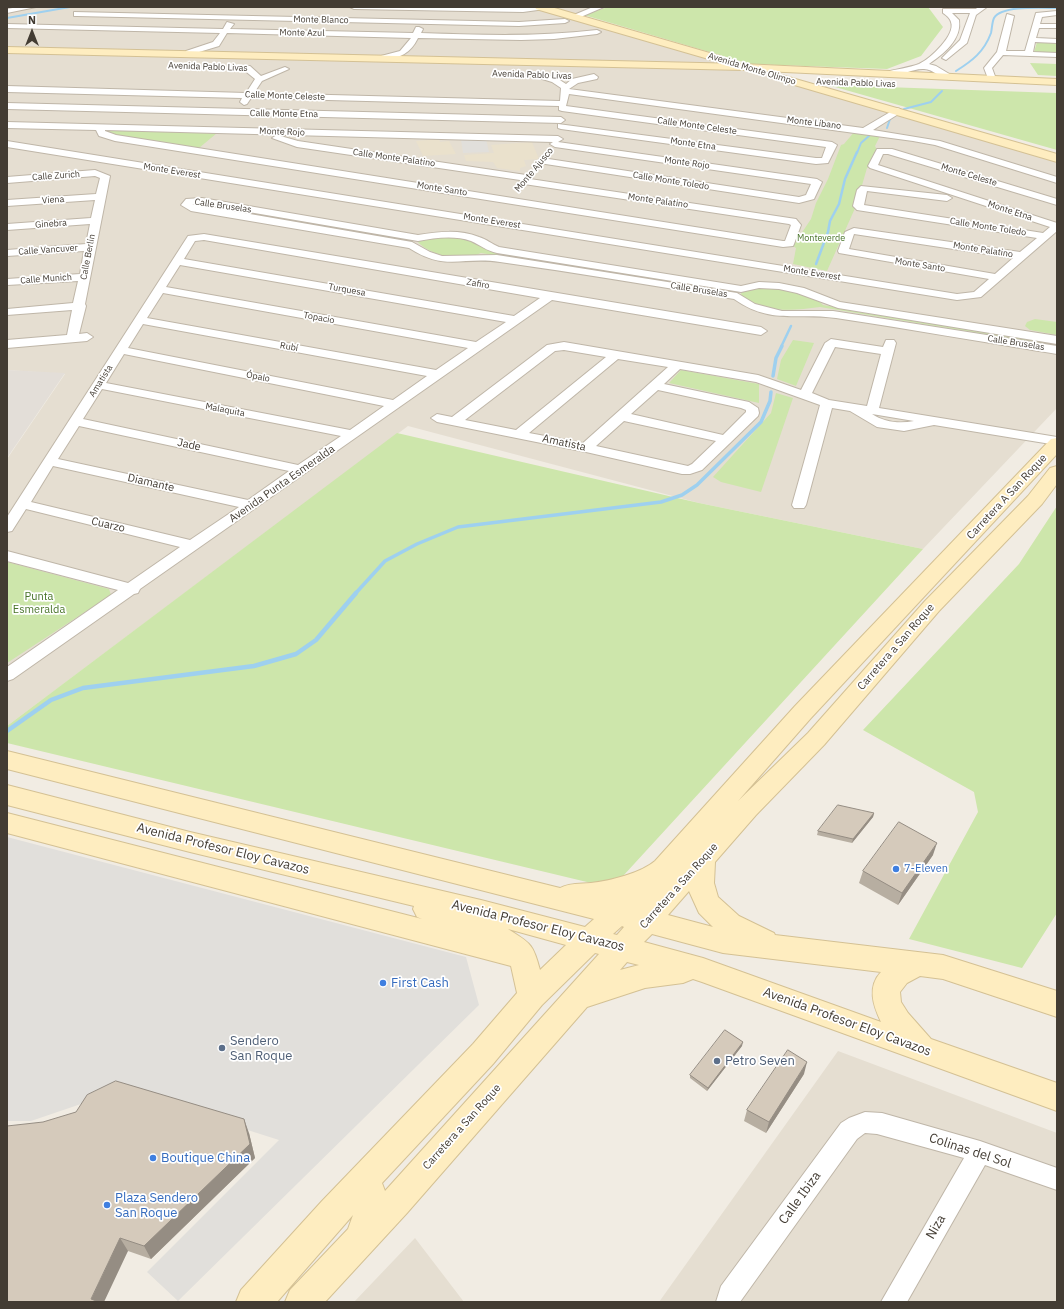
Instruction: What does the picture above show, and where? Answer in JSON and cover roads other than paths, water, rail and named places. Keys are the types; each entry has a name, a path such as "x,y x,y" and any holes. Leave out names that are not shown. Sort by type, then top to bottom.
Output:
{"main road":[{"name":"Avenida Monte Olimpo","path":"542,7 569,19 714,63"},
{"name":"Avenida Pablo Livas","path":"7,51 189,53 428,60 714,63"},
{"path":"714,63 743,67"},
{"path":"684,77 730,76 738,74 738,71 735,69 714,63"},
{"name":"Avenida Monte Olimpo","path":"743,67 1057,158"},
{"name":"Avenida Pablo Livas","path":"743,67 1057,82"},
{"name":"Avenida Pablo Livas","path":"243,68 289,69"},
{"name":"Avenida Pablo Livas","path":"527,75 609,77"},
{"path":"992,79 998,89"},
{"name":"Avenida Pablo Livas","path":"767,80 1057,92"},
{"name":"Carretera A San Roque","path":"956,552 1033,470 1057,442"},
{"path":"1033,470 1035,476 1030,493 1035,500"},
{"name":"Carretera a San Roque","path":"302,1302 335,1268 362,1236 396,1202 474,1112 579,998 747,808 816,739 932,606 1035,500 1057,472"},
{"path":"991,514 1020,501 1035,500"},
{"name":"Carretera a San Roque","path":"253,1302 333,1212 483,1054 532,996 664,868 803,712 956,552"},
{"path":"7,760 723,941 782,949 863,956 917,965 943,967 1057,1004"},
{"path":"14,797 16,825 523,957"},
{"name":"Avenida Profesor Eloy Cavazos","path":"14,797 190,842 591,939 703,970 922,1050 1057,1097"},
{"path":"146,858 190,842"},
{"path":"702,860 702,888 704,897 711,907 724,920 739,929 782,949"},
{"path":"524,890 564,895 605,892 623,888 664,868"},
{"path":"402,893 420,906 470,928 492,934 510,943 520,951 523,957 532,996"},
{"path":"917,965 898,973 890,980 885,993 887,1003 897,1021 922,1050"},
{"path":"579,998 625,980 657,972 703,970"},
{"path":"362,1236 371,1203 370,1191 365,1180"}],"street":[{"path":"7,11 32,7"},
{"name":"Monte Blanco","path":"125,7 74,14 234,14 422,22 519,24 569,19 600,7"},
{"path":"354,7 523,10 542,7"},
{"path":"935,67 964,41 973,14 983,7"},
{"path":"384,58 400,55 408,50 427,9"},
{"path":"921,66 941,50 952,37 956,29 955,20 946,11 976,11"},
{"path":"1028,54 1039,15 1057,13"},
{"path":"189,53 216,44 234,14"},
{"path":"992,79 988,67 1001,53 1010,16"},
{"path":"27,26 54,19"},
{"name":"Monte Azul","path":"7,26 526,38 597,32"},
{"path":"1037,26 1057,26"},
{"path":"1032,40 1057,41"},
{"path":"216,44 221,51 229,54"},
{"path":"408,50 416,56 428,60"},
{"path":"1001,53 1057,55"},
{"path":"889,74 921,66 935,67 948,76"},
{"path":"243,68 254,73 258,78"},
{"path":"162,179 200,152 226,130 258,78 273,72 289,69"},
{"path":"542,76 557,80 565,89 575,81 594,77"},
{"name":"Calle Monte Celeste","path":"7,89 248,95 563,106 832,145 825,161"},
{"name":"Monte Ajusco","path":"480,231 532,172 556,141 561,123 565,89"},
{"name":"Monte Líbano","path":"565,89 866,130 927,140 1057,180"},
{"name":"Calle Monte Etna","path":"7,106 561,123"},
{"path":"866,130 897,111"},
{"name":"Monte Etna","path":"561,123 816,161 825,161"},
{"name":"Monte Rojo","path":"7,124 556,141 818,182 810,197 799,200"},
{"name":"Monte Santo","path":"101,127 100,132 102,134 115,138 789,244"},
{"name":"Calle Monte Palatino","path":"264,132 279,139 297,144 532,172"},
{"name":"Monte Everest","path":"7,144 173,171 494,215 957,297 977,295 996,277"},
{"name":"Monte Etna","path":"880,151 873,166 1057,226"},
{"name":"Monte Celeste","path":"880,151 889,151 912,157 1057,202"},
{"name":"Calle Monte Toledo","path":"532,172 799,200"},
{"name":"Monte Palatino","path":"532,172 792,221 796,225 789,244"},
{"name":"Calle Zurich","path":"7,180 96,173 104,176"},
{"name":"Calle Berlín","path":"72,338 80,306 84,277 104,176"},
{"name":"Calle Monte Toledo","path":"957,194 954,197 944,198 862,189 858,206 861,208 1044,236"},
{"name":"Viena","path":"7,203 100,197"},
{"name":"Calle Bruselas","path":"1057,340 838,305 800,290 779,286 759,285 739,292 497,258 441,259 426,254 415,241 202,201 190,201 186,205 190,208 415,241 437,235 464,236 473,238 497,250 739,292 751,306 782,314 833,314 1057,350"},
{"name":"Ginebra","path":"7,227 95,221"},
{"path":"996,277 1057,226"},
{"name":"Monte Palatino","path":"843,252 850,232 857,231 1022,256"},
{"name":"Amatista","path":"7,528 160,289 189,240 196,237"},
{"name":"Zafiro","path":"196,237 204,237 550,296 761,330"},
{"name":"Calle Vancuver","path":"7,254 90,247"},
{"name":"Monte Santo","path":"843,252 996,277"},
{"name":"Turquesa","path":"177,261 516,320"},
{"name":"Calle Munich","path":"7,282 84,277"},
{"name":"Topacio","path":"160,289 478,346"},
{"name":"Avenida Punta Esmeralda","path":"9,675 550,296"},
{"path":"7,312 80,306"},
{"name":"Rubí","path":"140,320 438,374"},
{"path":"7,344 87,337"},
{"path":"804,396 831,343 836,342 889,347 872,409"},
{"path":"455,420 551,348 564,346 758,379 827,403 853,408 872,409 1057,442"},
{"name":"Ópalo","path":"121,350 395,404"},
{"path":"519,434 615,355"},
{"path":"586,448 657,386 678,365"},
{"name":"Malaquita","path":"98,385 352,434"},
{"path":"621,416 725,439 753,413 752,408 657,386"},
{"path":"799,505 827,403"},
{"path":"853,408 877,423 904,427 936,420"},
{"name":"Amatista","path":"437,418 455,420 682,470 690,470 697,467 725,439"},
{"name":"Jade","path":"76,421 302,470"},
{"name":"Diamante","path":"50,461 251,505"},
{"name":"Cuarzo","path":"22,504 194,546"},
{"path":"7,556 132,589"},
{"name":"Calle Ibiza","path":"729,1298 849,1131 858,1124 867,1121 882,1124"},
{"name":"Colinas del Sol","path":"882,1124 980,1152 1057,1179"},
{"name":"Niza","path":"893,1302 980,1152"}],"waterway":[{"path":"7,18 70,7"},
{"path":"956,71 972,60 985,46 991,33 994,18 998,14 1005,11 1023,8 1057,8"},
{"path":"904,109 931,102 942,91"},
{"path":"887,128 890,119 893,117"},
{"path":"857,153 861,143 870,135"},
{"path":"816,264 828,232 830,221 839,204 845,179 857,152"},
{"path":"781,347 791,326"},
{"path":"773,376 776,358 782,346"},
{"path":"355,594 385,561 417,544 458,527 661,502 682,495 697,485 761,422 770,401 771,392"},
{"path":"7,731 51,700 83,688 254,666 296,654 316,640 356,593"}],"place":[{"name":"7-Eleven","path":"896,869"},
{"name":"First Cash","path":"383,983"},
{"name":"Sendero San Roque","path":"222,1048"},
{"name":"Petro Seven","path":"717,1061"},
{"name":"Boutique China","path":"153,1158"},
{"name":"Plaza Sendero San Roque","path":"107,1205"}],"park label":[{"name":"Monteverde","path":"821,238"},
{"name":"Punta Esmeralda","path":"39,603"}]}
